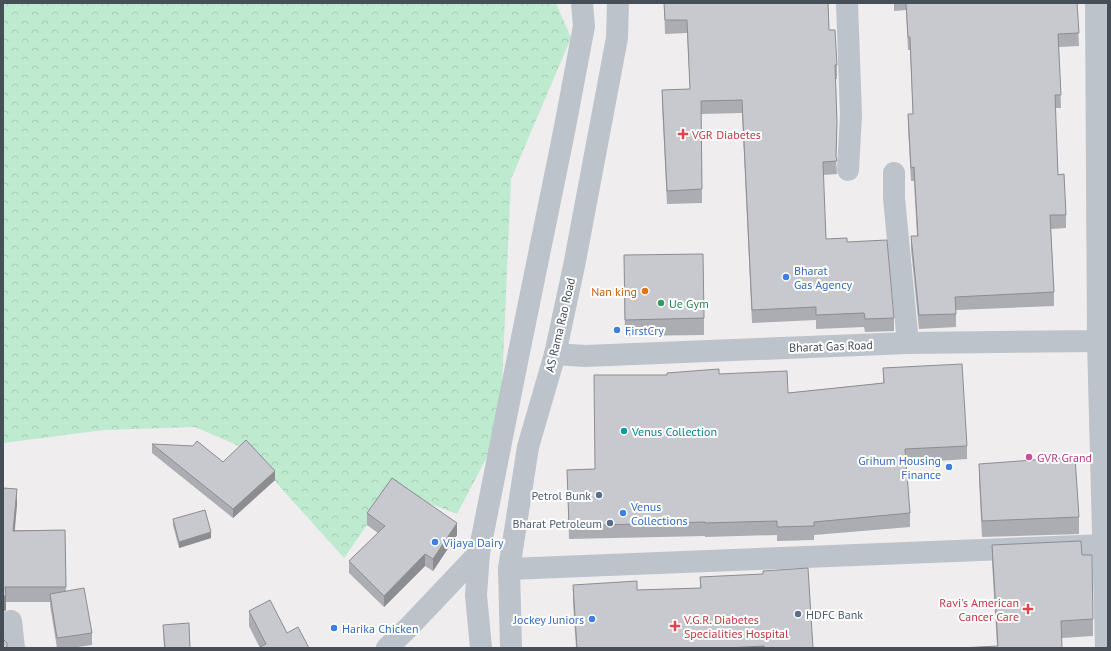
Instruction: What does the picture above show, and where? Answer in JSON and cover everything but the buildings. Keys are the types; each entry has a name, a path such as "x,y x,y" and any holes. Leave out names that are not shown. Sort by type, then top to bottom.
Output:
{"street":[{"path":"481,648 476,595 479,553 584,26 582,3"},
{"name":"AS Rama Rao Road","path":"511,648 509,568 528,448 554,354 574,266 617,38 618,3"},
{"path":"847,3 851,115 848,170"},
{"path":"1096,3 1103,245 1104,545 1106,648"},
{"path":"894,173 894,198 908,343"},
{"name":"Bharat Gas Road","path":"554,354 585,356 908,343 1103,340"},
{"path":"509,568 1104,545"},
{"path":"387,648 479,553"},
{"path":"11,621 14,648"}],"green space":[{"path":"3,3 556,3 571,38 511,179 500,432 457,514 392,489 344,558 246,449 195,427 104,430 3,443"}],"place":[{"name":"VGR Diabetes","path":"683,134"},
{"name":"Bharat Gas Agency","path":"786,277"},
{"name":"Nan king","path":"645,291"},
{"name":"Ue Gym","path":"661,303"},
{"name":"FirstCry","path":"617,330"},
{"name":"Venus Collection","path":"624,431"},
{"name":"GVR Grand","path":"1029,457"},
{"name":"Grihum Housing Finance","path":"949,467"},
{"name":"Petrol Bunk","path":"599,495"},
{"name":"Venus Collections","path":"623,513"},
{"name":"Bharat Petroleum","path":"610,523"},
{"name":"Vijaya Dairy","path":"435,542"},
{"name":"Ravi's American Cancer Care","path":"1028,609"},
{"name":"HDFC Bank","path":"798,614"},
{"name":"Jockey Juniors","path":"592,619"},
{"name":"V.G.R. Diabetes Specialities Hospital","path":"675,626"},
{"name":"Harika Chicken","path":"334,628"}]}
